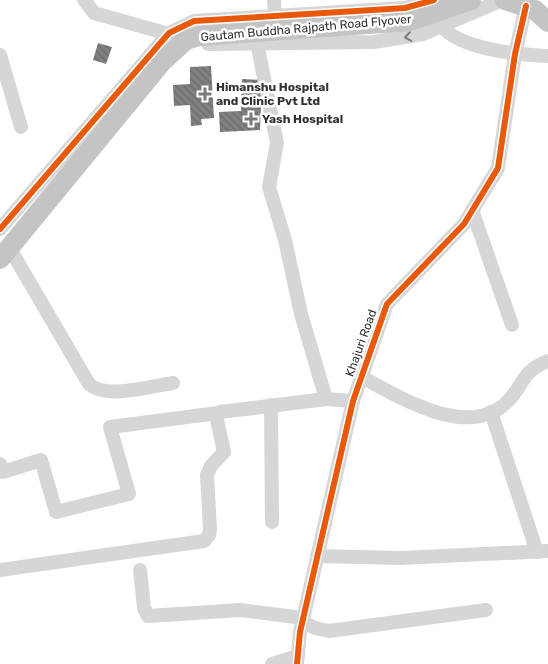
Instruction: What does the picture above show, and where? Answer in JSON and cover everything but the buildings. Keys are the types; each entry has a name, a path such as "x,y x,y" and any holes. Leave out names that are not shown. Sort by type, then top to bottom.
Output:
{"highway":[{"name":"Gautam Buddha Rajpath Road Flyover","path":"6,256 162,62 186,40 220,33 410,21 471,0"},
{"path":"503,0 535,10 548,22"}],"street":[{"path":"84,0 94,13 169,33 198,45 374,42 423,34 503,0"},
{"path":"274,0 276,16"},
{"path":"0,229 169,33 194,21 406,8 432,1 441,26 467,43 515,54 548,56"},
{"name":"Khajuri Road","path":"297,660 302,620 352,400 360,376 387,304 464,224 498,168 515,54 526,6"},
{"path":"259,17 258,44 277,143 269,187 284,240 301,314 326,399"},
{"path":"0,269 6,256 179,54 198,45"},
{"path":"0,57 21,127"},
{"path":"472,210 512,325"},
{"path":"6,256 94,389 108,392 173,382"},
{"path":"360,376 395,396 436,412 467,418 491,412 504,405 530,369 548,361"},
{"path":"0,464 3,472 41,460 56,512 129,494 110,427 271,405 326,399 352,400"},
{"path":"271,405 272,522"},
{"path":"317,556 401,558 542,551 491,412"},
{"path":"0,570 199,542 208,538 210,529 207,475 211,466 224,452 216,421 218,413"},
{"path":"140,570 145,611 151,617 240,610 302,620 315,628 330,631 486,610"},
{"path":"272,664 297,660"}],"cycle path":[{"path":"0,229 169,33 194,21 405,8 434,0"},
{"path":"297,664 300,632 353,401 387,304 464,224 498,168 515,54 526,6"}],"place":[{"name":"Himanshu Hospital and Clinic Pvt Ltd","path":"205,94"},
{"name":"Yash Hospital","path":"251,119"}]}
